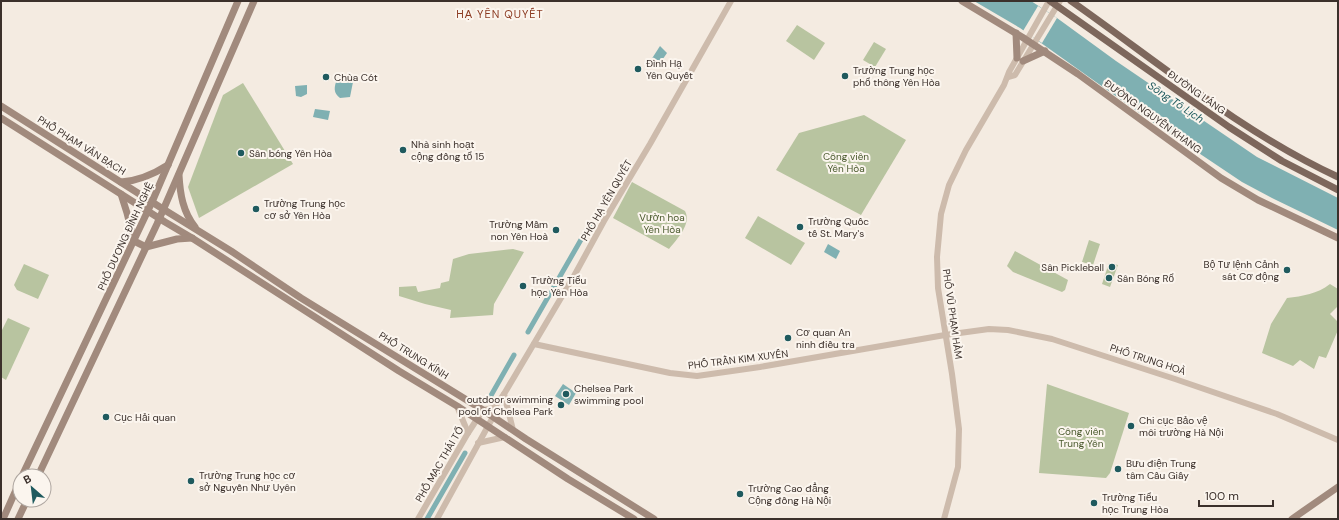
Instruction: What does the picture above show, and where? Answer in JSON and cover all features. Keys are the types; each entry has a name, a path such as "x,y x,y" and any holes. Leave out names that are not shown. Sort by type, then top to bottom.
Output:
{"main road":[{"name":"PHỐ DƯƠNG ĐÌNH NGHỆ","path":"26,468 148,211 238,1"},
{"path":"42,468 146,247 254,1"},
{"name":"ĐƯỜNG NGUYỄN KHANG","path":"962,1 1016,33 1028,37 1045,52 1078,74 1221,178 1258,200 1338,238"},
{"name":"ĐƯỜNG LÁNG","path":"1050,1 1058,3 1132,58 1256,145 1338,190"},
{"name":"ĐƯỜNG LÁNG","path":"1071,1 1252,129 1310,163 1338,177"},
{"path":"230,20 243,26"},
{"path":"1016,33 1020,59 1045,52"},
{"path":"1132,58 1138,49"},
{"name":"PHỐ PHẠM VĂN BẠCH","path":"1,106 163,209"},
{"name":"PHỐ PHẠM VĂN BẠCH","path":"1,118 159,218"},
{"path":"168,165 154,174 122,182 119,193 127,213 134,241 146,247 190,237 195,228 185,211 180,193 179,173"},
{"path":"164,174 176,180"},
{"name":"PHỐ TRUNG KÍNH","path":"163,209 654,519"},
{"name":"PHỐ TRUNG KÍNH","path":"159,218 399,371 457,406 568,479 634,519"},
{"path":"1292,519 1338,487"},
{"path":"3,519 12,499"},
{"path":"18,519 23,508"}],"street":[{"name":"PHỐ HẠ YÊN QUYẾT","path":"493,417 494,408 534,344 731,1"},
{"name":"PHỐ VŨ PHẠM HÀM","path":"944,519 954,484 959,457 958,414 936,272 937,242 943,206 949,185 966,150 1008,77 1015,75 1028,37 1050,1"},
{"name":"PHỐ VŨ PHẠM HÀM","path":"1020,59 1035,42 1058,3"},
{"name":"PHỐ TRUNG HOÀ","path":"945,335 989,329 1008,330 1052,339 1176,379 1277,414 1338,440"},
{"name":"PHỐ TRẦN KIM XUYẾN","path":"534,344 670,373 697,376 760,368 945,335"},
{"path":"504,394 513,430"},
{"path":"457,406 468,433"},
{"path":"483,410 494,408"},
{"name":"PHỐ MẠC THÁI TỔ","path":"418,519 483,410"},
{"path":"437,519 493,417"},
{"path":"478,443 505,438"},
{"path":"462,443 474,450"}],"green space":[{"path":"797,25 825,43 814,60 786,41"},
{"path":"874,42 886,49 875,67 863,60"},
{"path":"243,83 293,164 199,218 188,187 223,95"},
{"name":"Công viên Yên Hòa","path":"864,115 906,140 861,215 776,170 799,133"},
{"name":"Vườn hoa Yên Hòa","path":"632,182 685,211 687,221 683,231 669,249 613,218"},
{"path":"758,216 805,243 791,265 745,238"},
{"path":"1089,240 1100,244 1093,265 1082,262"},
{"path":"513,249 524,252 494,304 493,315 450,318 451,310 399,296 399,287 416,286 418,292 440,288 441,283 449,281 453,259 469,254"},
{"path":"1015,251 1068,280 1065,290 1062,292 1013,272 1007,266"},
{"name":"Sân Bóng Rổ","path":"1109,263 1118,265 1110,287 1102,284"},
{"path":"24,264 49,275 38,299 17,290 14,285"},
{"path":"1330,284 1338,289 1338,306 1330,314 1338,322 1338,330 1326,358 1319,356 1314,369 1300,360 1293,366 1262,353 1271,324 1287,298 1315,292"},
{"path":"8,318 30,328 6,380 1,377 1,332"},
{"name":"Công viên Trung Yên","path":"1047,384 1129,413 1110,473 1106,478 1039,473"}],"water":[{"name":"Sông Tô Lịch","path":"974,1 1031,1 1257,157 1338,198 1338,230 1242,182 1148,119 1020,28"},
{"path":"660,46 667,53 658,66 651,60"},
{"path":"351,78 353,82 350,97 340,98 335,92 335,85 337,79"},
{"path":"307,85 307,94 301,97 296,96 295,86"},
{"path":"315,109 330,111 328,120 313,117"},
{"path":"828,244 840,251 836,259 824,252"},
{"name":"Chelsea Park swimming pool","path":"563,384 576,393 569,405 555,396"}],"pier":[{"path":"1038,6 1057,18 1042,43 1023,31"}],"waterway":[{"path":"528,332 590,224"},
{"path":"489,399 514,355"},
{"path":"427,519 465,453"}],"place":[{"name":"Đình Hạ Yên Quyết","path":"638,69"},
{"name":"Trường Trung học phổ thông Yên Hòa","path":"845,76"},
{"name":"Chùa Cót","path":"326,77"},
{"name":"Nhà sinh hoạt cộng đồng tổ 15","path":"403,150"},
{"name":"Sân bóng Yên Hòa","path":"241,153"},
{"name":"Trường Trung học cơ sở Yên Hòa","path":"256,209"},
{"name":"Trường Quốc tế St. Mary's","path":"800,227"},
{"name":"Trường Mầm non Yên Hoà","path":"556,230"},
{"name":"Sân Pickleball","path":"1112,267"},
{"name":"Bộ Tư lệnh Cảnh sát Cơ động","path":"1287,270"},
{"name":"Sân Bóng Rổ","path":"1109,278"},
{"name":"Trường Tiểu học Yên Hòa","path":"523,286"},
{"name":"Cơ quan An ninh điều tra","path":"788,338"},
{"name":"Chelsea Park swimming pool","path":"566,394"},
{"name":"outdoor swimming pool of Chelsea Park","path":"561,405"},
{"name":"Cục Hải quan","path":"106,417"},
{"name":"Chi cục Bảo vệ môi trường Hà Nội","path":"1131,426"},
{"name":"Bưu điện Trung tâm Cầu Giấy","path":"1118,469"},
{"name":"Trường Trung học cơ sở Nguyễn Như Uyên","path":"191,481"},
{"name":"Trường Cao đẳng Cộng đồng Hà Nội","path":"740,494"},
{"name":"Trường Tiểu học Trung Hòa","path":"1094,503"}],"district":[{"name":"HẠ YÊN QUYẾT","path":"500,14"}]}
